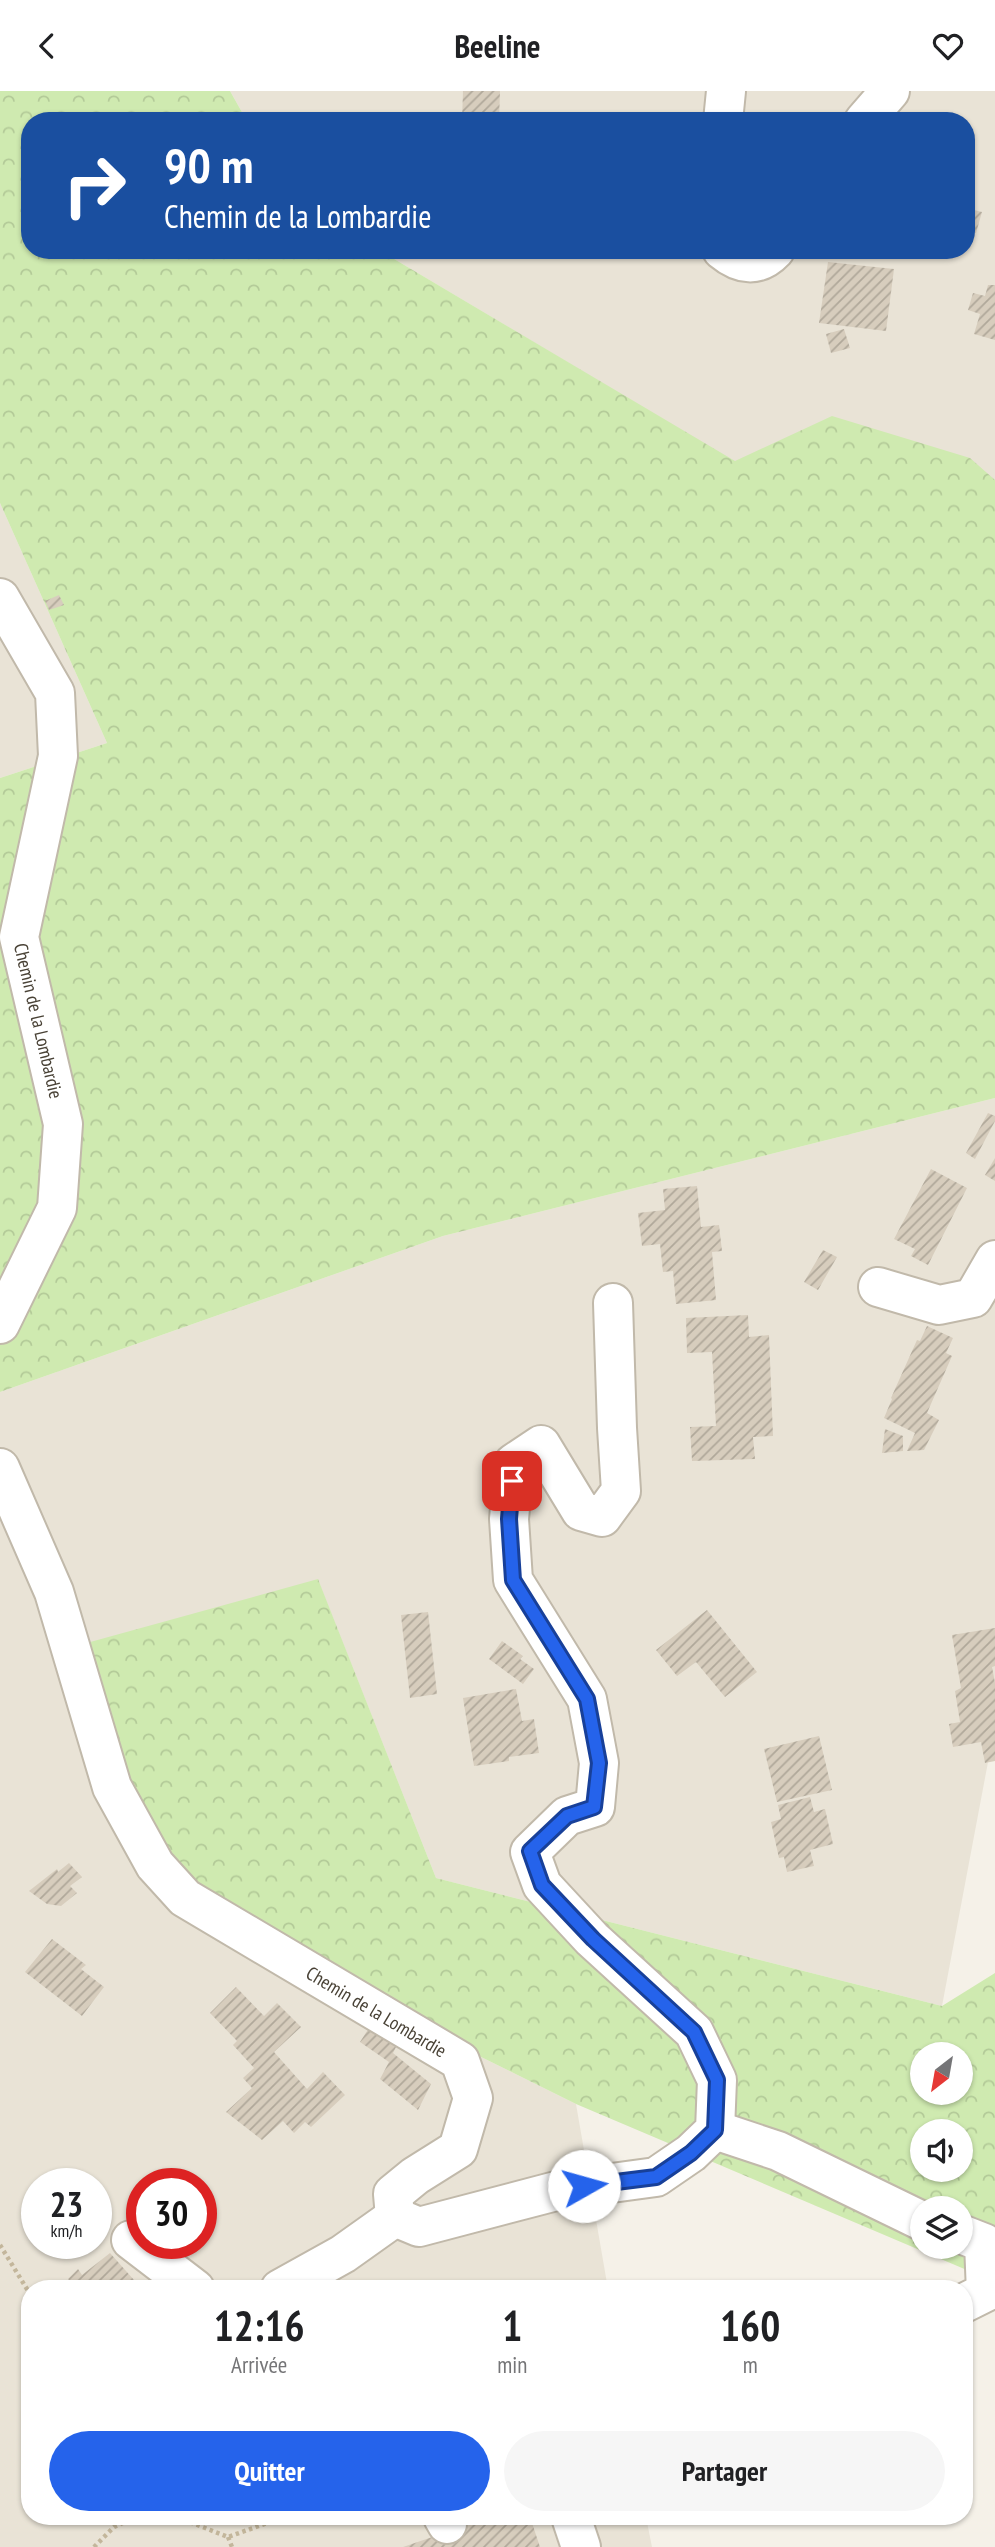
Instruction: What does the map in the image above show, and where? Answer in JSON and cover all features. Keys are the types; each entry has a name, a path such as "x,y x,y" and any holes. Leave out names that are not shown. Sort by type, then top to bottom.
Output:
{"street":[{"path":"724,112 726,91"},
{"path":"872,112 890,91"},
{"path":"734,259 750,264 766,259"},
{"name":"Chemin de la Lombardie","path":"0,598 55,693 58,756 19,937 63,1124 57,1208 0,1324"},
{"path":"878,1287 939,1305 973,1298 995,1260"},
{"path":"296,2280 342,2254 395,2217 419,2227 560,2190 656,2177 691,2153 715,2130 717,2080 694,2032 593,1939 542,1885 530,1851 567,1816 594,1807 599,1763 587,1699 513,1580 509,1519 514,1463 541,1445 581,1511 602,1517 621,1491 612,1303"},
{"name":"Chemin de la Lombardie","path":"0,1468 54,1592 112,1787 155,1865 185,1898 460,2061 473,2098 458,2149 415,2176 393,2194 395,2217"},
{"path":"715,2130 778,2151 910,2215"},
{"path":"973,2239 984,2243 986,2292 973,2298"},
{"path":"156,2259 183,2280"},
{"path":"574,2525 581,2547"}],"path":[{"path":"0,2245 22,2280"},
{"path":"93,2547 118,2525"},
{"path":"197,2525 228,2537 262,2525"},
{"path":"228,2537 232,2547"}],"shaded area":[{"path":"230,91 995,91 995,620 394,259 975,259 975,112 242,112"},
{"path":"0,503 107,743 0,778"},
{"path":"995,1098 995,1725 942,2006 436,1878 318,1580 477,2055 576,2104 606,2280 21,2280 21,2525 648,2525 652,2547 0,2547 0,1392 443,1236"}],"green space":[{"path":"0,91 230,91 242,112 21,112 21,259 394,259 735,461 832,416 970,458 995,480 995,1098 443,1236 0,1392 0,778 107,743 0,503"},
{"path":"318,1579 436,1878 942,2006 995,1973 995,2282 941,2259 973,2259 973,2196 910,2196 910,2246 576,2104 477,2055 161,1865 83,1644"}],"building":[{"path":"463,91 500,91 499,112 462,112"},
{"path":"975,210 982,212 975,233"},
{"path":"828,262 894,269 886,331 819,323"},
{"path":"988,285 995,285 995,340 974,334 980,314 968,310 973,293 985,296"},
{"path":"844,329 850,348 831,353 826,334"},
{"path":"59,595 64,605 49,610 45,601"},
{"path":"988,1113 995,1116 995,1121 975,1159 966,1153"},
{"path":"995,1158 995,1181 985,1175"},
{"path":"931,1169 967,1188 928,1265 911,1256 915,1249 894,1239"},
{"path":"697,1186 701,1227 719,1225 722,1251 712,1252 716,1300 676,1304 673,1271 663,1272 660,1244 642,1246 638,1213 665,1210 663,1189"},
{"path":"823,1250 837,1257 818,1290 804,1282"},
{"path":"748,1315 749,1337 769,1335 773,1436 753,1437 755,1459 692,1461 690,1427 716,1426 712,1352 687,1353 686,1318"},
{"path":"927,1326 953,1338 946,1353 952,1356 927,1413 939,1420 924,1450 907,1451 915,1433 884,1418 917,1340 920,1341"},
{"path":"885,1429 903,1436 903,1451 882,1453"},
{"path":"707,1610 757,1672 725,1697 696,1662 677,1676 656,1650"},
{"path":"428,1612 437,1694 410,1698 401,1615"},
{"path":"995,1628 995,1666 992,1667 995,1683 995,1761 985,1763 981,1742 953,1747 949,1724 960,1722 955,1691 961,1688 952,1635"},
{"path":"502,1641 523,1656 520,1659 534,1669 523,1684 489,1659"},
{"path":"516,1689 522,1721 534,1719 539,1753 474,1766 463,1698"},
{"path":"819,1736 832,1790 777,1802 764,1749"},
{"path":"810,1797 814,1812 825,1809 833,1844 810,1850 814,1866 787,1872 784,1857 779,1858 771,1822 781,1819 778,1805"},
{"path":"69,1863 82,1877 70,1886 77,1893 61,1906 47,1904 29,1891 57,1869 58,1872"},
{"path":"52,1939 86,1965 81,1969 104,1987 82,2016 25,1972"},
{"path":"236,1987 264,2016 277,2003 301,2027 274,2052 307,2089 323,2072 345,2095 311,2127 305,2122 294,2133 283,2121 262,2140 226,2112 252,2088 243,2078 254,2068 233,2045 237,2041 210,2013"},
{"path":"369,2028 396,2047 393,2053 431,2084 418,2110 380,2079 389,2062 360,2042"},
{"path":"112,2255 134,2280 69,2280 78,2269 82,2275 102,2259 112,2259"},
{"path":"468,2525 533,2525 540,2547 403,2547"}],"route":[{"path":"512,1481 509,1519 513,1580 587,1699 599,1763 594,1807 567,1816 530,1851 542,1885 593,1939 694,2032 717,2080 715,2130 691,2153 656,2177 584,2186"}]}
